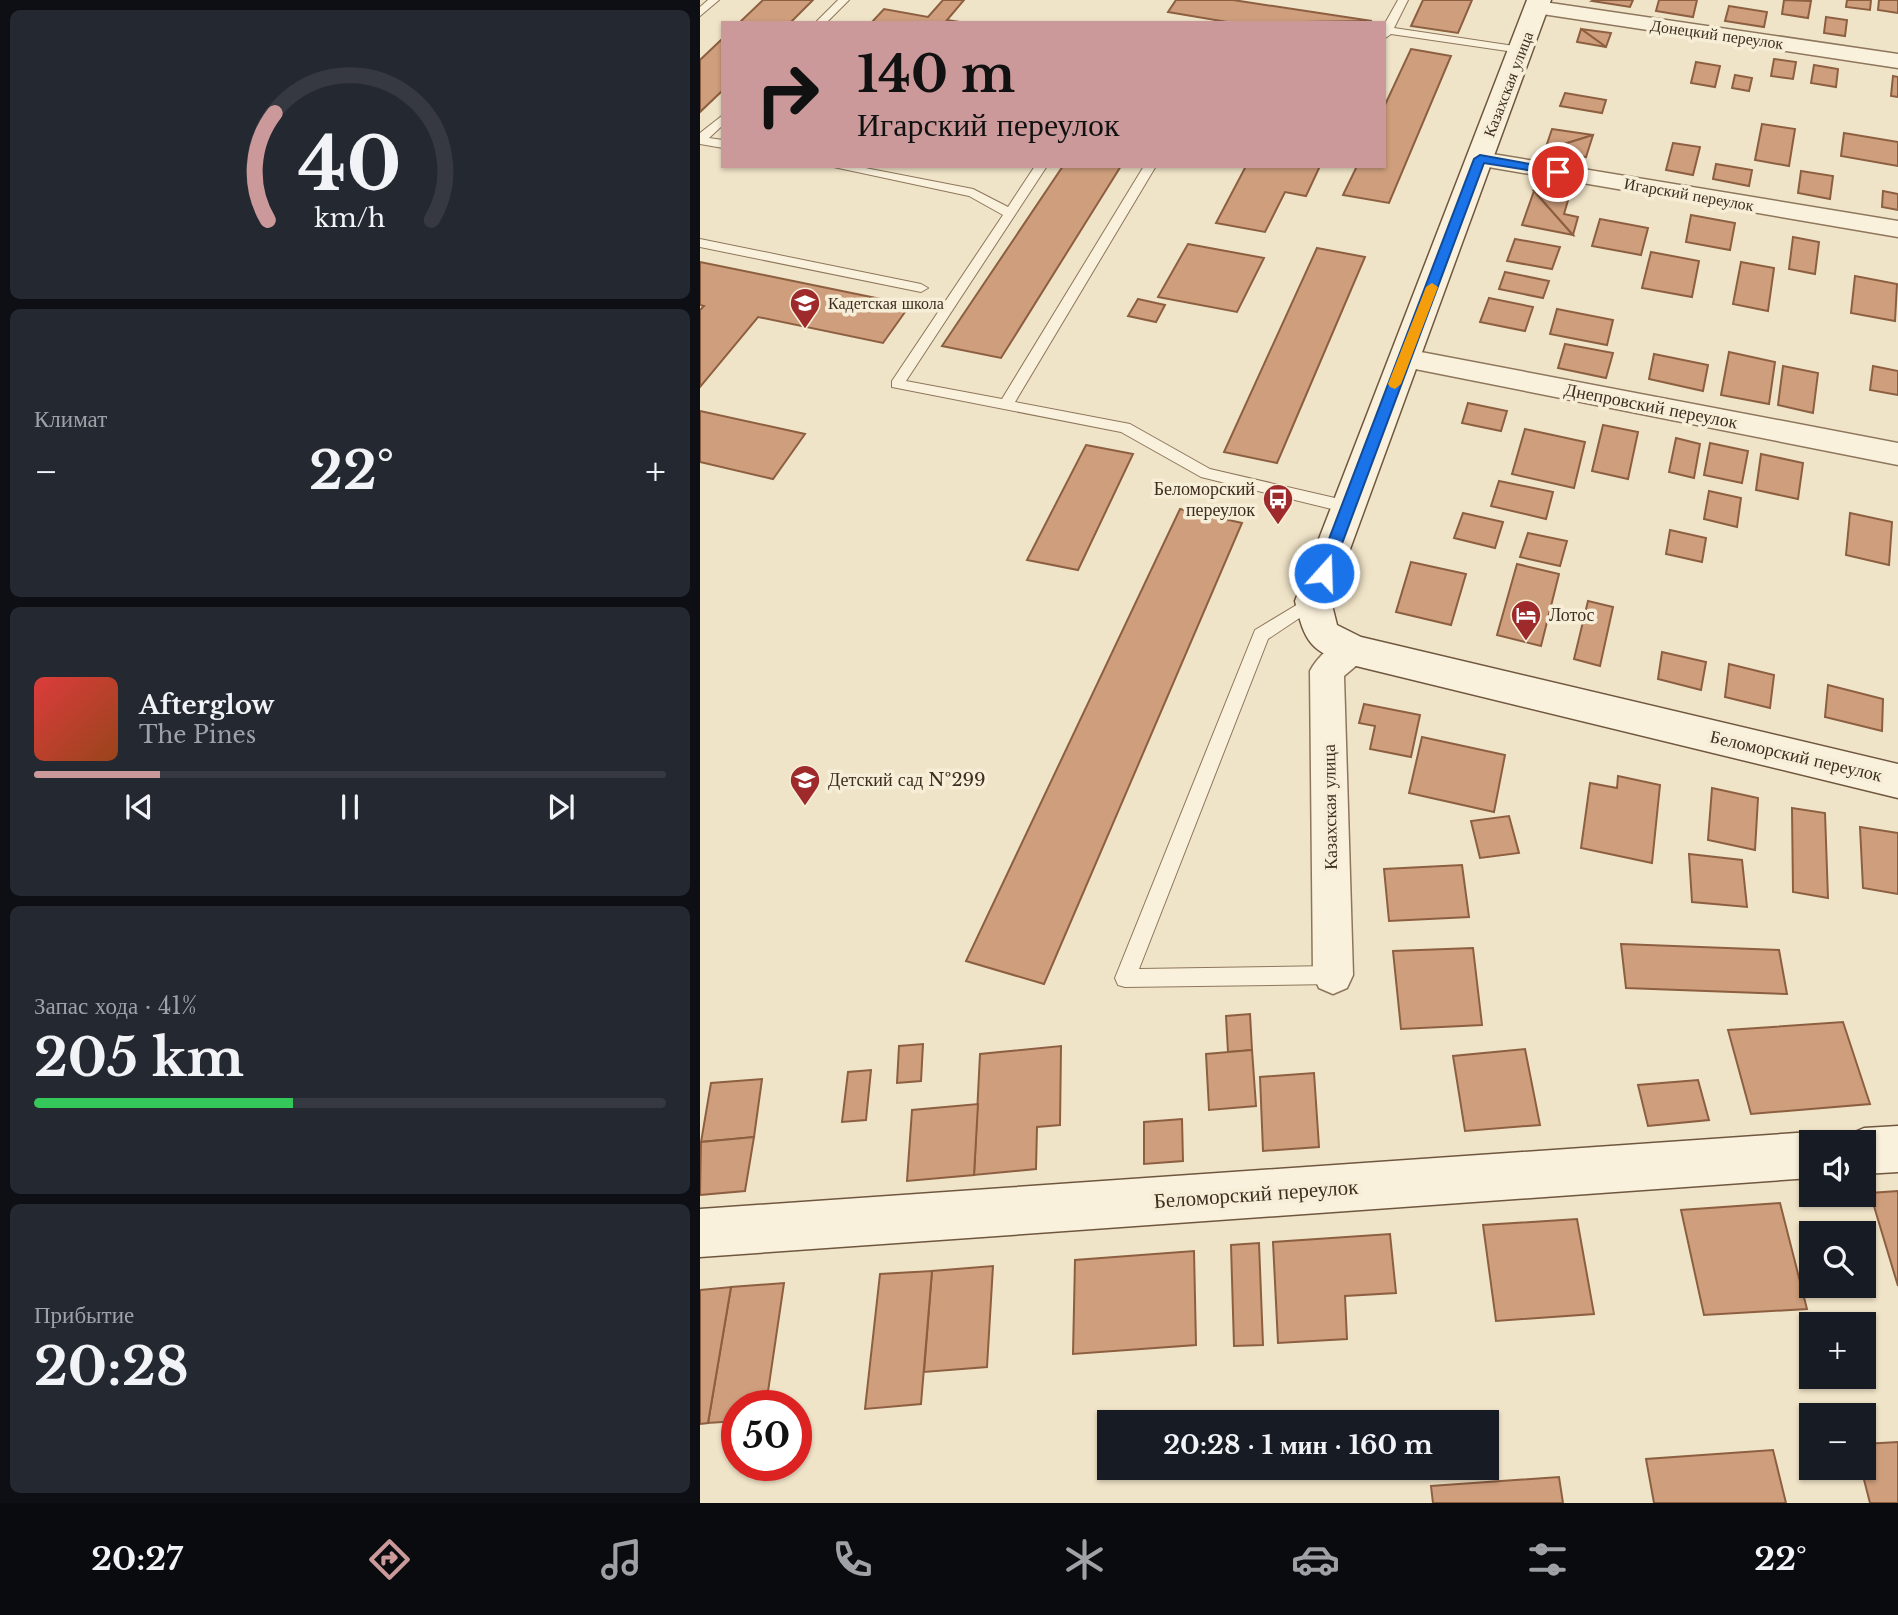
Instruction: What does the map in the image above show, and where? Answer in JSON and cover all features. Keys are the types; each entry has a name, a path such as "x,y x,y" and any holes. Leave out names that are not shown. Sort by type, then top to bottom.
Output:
{"main road":[{"name":"Казахская улица","path":"1313,601 1538,4"},
{"name":"Беломорский переулок","path":"1313,601 1321,633 1352,650 1898,781"},
{"path":"1876,1151 1898,1149"},
{"name":"Беломорский переулок","path":"700,1233 1799,1156"}],"street":[{"name":"Донецкий переулок","path":"1538,4 1898,61"},
{"name":"Игарский переулок","path":"1480,159 1898,229"},
{"name":"Днепровский переулок","path":"1405,358 1898,454"},
{"name":"Казахская улица","path":"1333,975 1327,671 1352,650"}],"lane":[{"path":"700,13 714,0"},
{"path":"822,21 844,0"},
{"path":"1403,0 1386,33 1521,50"},
{"path":"700,140 721,120"},
{"path":"700,140 721,144"},
{"path":"845,168 973,193 1009,213"},
{"path":"1040,168 897,384 1125,428 1206,473 1348,507"},
{"path":"1006,404 1149,168"},
{"path":"700,243 920,288"},
{"path":"1313,601 1261,635 1125,978 1333,975"}],"building":[{"path":"763,0 813,0 792,21 741,21"},
{"path":"943,0 964,0 947,20 953,21 873,21 884,9 928,17"},
{"path":"1176,0 1233,0 1372,21 1221,21 1168,12"},
{"path":"1423,0 1472,0 1458,33 1411,26"},
{"path":"1633,0 1630,7 1592,1"},
{"path":"1659,0 1697,0 1693,17 1656,11"},
{"path":"1784,0 1811,1 1808,18 1782,14"},
{"path":"1847,0 1871,0 1870,10 1846,7"},
{"path":"1879,0 1898,0 1898,13 1878,10"},
{"path":"1729,6 1767,12 1764,27 1725,21"},
{"path":"1826,17 1847,20 1845,36 1824,33"},
{"path":"1581,29 1611,33 1606,47"},
{"path":"1581,29 1606,47 1577,42"},
{"path":"721,40 721,92 700,112 700,60"},
{"path":"1411,49 1451,56 1389,203 1343,195 1356,168 1386,168 1386,103"},
{"path":"1774,59 1796,62 1793,79 1771,76"},
{"path":"1696,62 1720,66 1715,87 1691,83"},
{"path":"1814,65 1838,69 1836,87 1811,83"},
{"path":"1735,75 1752,78 1749,91 1732,88"},
{"path":"1893,76 1898,77 1898,97 1891,96"},
{"path":"1565,93 1606,100 1602,113 1560,106"},
{"path":"1762,124 1795,129 1789,166 1755,160"},
{"path":"1552,129 1593,135 1545,150"},
{"path":"1844,133 1898,142 1898,166 1841,156"},
{"path":"1593,135 1586,157 1545,150"},
{"path":"1673,143 1700,147 1693,175 1666,170"},
{"path":"1716,164 1752,170 1749,186 1713,179"},
{"path":"1062,168 1120,168 1001,358 942,346"},
{"path":"1245,168 1319,168 1306,196 1285,192 1265,232 1216,223"},
{"path":"1801,171 1833,176 1830,199 1798,193"},
{"path":"1534,191 1573,235 1522,225"},
{"path":"1534,191 1569,197 1564,214 1578,217 1573,235"},
{"path":"1883,191 1898,194 1898,210 1882,207"},
{"path":"1691,215 1735,223 1730,250 1686,242"},
{"path":"1600,219 1648,228 1641,255 1592,246"},
{"path":"1793,237 1819,242 1815,274 1789,269"},
{"path":"1515,239 1560,247 1552,269 1507,261"},
{"path":"1188,244 1264,258 1237,312 1158,297"},
{"path":"1317,248 1365,257 1277,463 1224,452"},
{"path":"1651,252 1699,261 1692,297 1642,288"},
{"path":"700,262 910,305 883,343 758,317 700,387 700,310 704,306 700,305"},
{"path":"1741,262 1774,268 1768,311 1733,304"},
{"path":"1505,272 1549,281 1543,298 1499,289"},
{"path":"1855,276 1897,284 1895,321 1851,313"},
{"path":"1489,298 1533,307 1525,331 1480,322"},
{"path":"1138,299 1165,305 1156,322 1128,316"},
{"path":"1557,309 1613,320 1607,345 1550,334"},
{"path":"1565,344 1613,353 1606,378 1558,368"},
{"path":"1729,352 1775,362 1769,404 1721,395"},
{"path":"1654,354 1708,365 1703,391 1649,379"},
{"path":"1783,366 1818,373 1813,413 1778,405"},
{"path":"1873,366 1898,371 1898,395 1870,390"},
{"path":"1468,403 1507,411 1501,431 1462,423"},
{"path":"700,411 805,434 773,479 700,462"},
{"path":"1603,425 1638,432 1628,479 1592,471"},
{"path":"1525,429 1585,442 1574,488 1512,474"},
{"path":"1676,438 1700,444 1694,478 1669,472"},
{"path":"1710,443 1748,451 1742,483 1704,475"},
{"path":"1086,445 1133,454 1078,570 1027,560"},
{"path":"1761,454 1803,463 1798,499 1756,490"},
{"path":"1499,481 1553,492 1546,519 1491,506"},
{"path":"1709,491 1741,498 1737,527 1704,519"},
{"path":"1180,509 1242,523 1044,984 966,961"},
{"path":"1463,513 1503,522 1495,548 1454,538"},
{"path":"1850,513 1892,522 1889,565 1846,555"},
{"path":"1670,530 1706,538 1702,562 1666,554"},
{"path":"1528,533 1567,541 1560,566 1520,557"},
{"path":"1411,562 1466,574 1451,625 1396,612"},
{"path":"1517,564 1559,574 1541,646 1497,635"},
{"path":"1588,601 1613,607 1600,666 1574,659"},
{"path":"1662,652 1706,662 1701,690 1658,679"},
{"path":"1729,664 1774,675 1770,708 1725,697"},
{"path":"1828,685 1883,699 1882,731 1825,717"},
{"path":"1364,704 1420,715 1411,757 1370,749 1375,726 1359,723"},
{"path":"1422,737 1505,755 1494,812 1409,793"},
{"path":"1618,776 1660,785 1652,863 1581,848 1590,783 1617,788"},
{"path":"1712,788 1758,798 1755,850 1708,840"},
{"path":"1792,808 1825,813 1828,898 1793,892"},
{"path":"1509,816 1519,853 1480,858 1471,821"},
{"path":"1860,827 1898,833 1898,894 1863,888"},
{"path":"1689,854 1742,860 1747,907 1692,902"},
{"path":"1462,865 1469,917 1389,921 1384,869"},
{"path":"1621,944 1779,950 1787,994 1626,988"},
{"path":"1473,948 1482,1025 1401,1029 1393,951"},
{"path":"1250,1014 1252,1050 1228,1052 1226,1016"},
{"path":"1843,1022 1870,1104 1751,1114 1728,1030"},
{"path":"923,1044 921,1081 897,1083 899,1046"},
{"path":"1061,1046 1060,1125 1037,1127 1036,1169 974,1175 980,1054"},
{"path":"1525,1049 1540,1125 1465,1131 1453,1056"},
{"path":"1252,1050 1256,1106 1209,1110 1206,1054"},
{"path":"871,1070 866,1120 842,1122 848,1072"},
{"path":"1314,1073 1319,1147 1263,1151 1260,1077"},
{"path":"762,1079 754,1137 701,1142 711,1083"},
{"path":"1698,1080 1709,1120 1648,1126 1638,1085"},
{"path":"978,1104 974,1175 907,1181 912,1110"},
{"path":"1182,1119 1183,1161 1144,1164 1144,1122"},
{"path":"754,1137 745,1191 700,1195 701,1142"},
{"path":"1898,1191 1898,1286 1874,1207 1876,1193"},
{"path":"1780,1203 1799,1278 1799,1298 1804,1298 1807,1309 1704,1315 1681,1210"},
{"path":"1577,1219 1594,1314 1496,1321 1483,1225"},
{"path":"1390,1234 1396,1293 1345,1296 1347,1339 1278,1343 1273,1242"},
{"path":"1259,1243 1263,1345 1234,1346 1231,1245"},
{"path":"1194,1251 1196,1345 1073,1354 1075,1260"},
{"path":"993,1266 987,1367 924,1372 932,1271"},
{"path":"932,1271 921,1404 865,1409 880,1274"},
{"path":"784,1283 768,1390 721,1390 721,1422 708,1423 731,1287"},
{"path":"731,1287 708,1423 700,1424 700,1290"},
{"path":"1898,1442 1898,1503 1870,1503 1864,1480 1876,1480 1876,1443"},
{"path":"1773,1450 1786,1503 1654,1503 1646,1459"},
{"path":"1559,1477 1563,1503 1433,1503 1431,1486"}],"slow traffic":[{"path":"1395,384 1432,287"}],"place":[{"name":"Кадетская школа","path":"805,330"},
{"name":"Беломорский переулок","path":"1278,526"},
{"name":"Лотос","path":"1526,642"},
{"name":"Детский сад №299","path":"805,807"}],"route":[{"path":"1324,573 1480,159 1558,172"}]}
